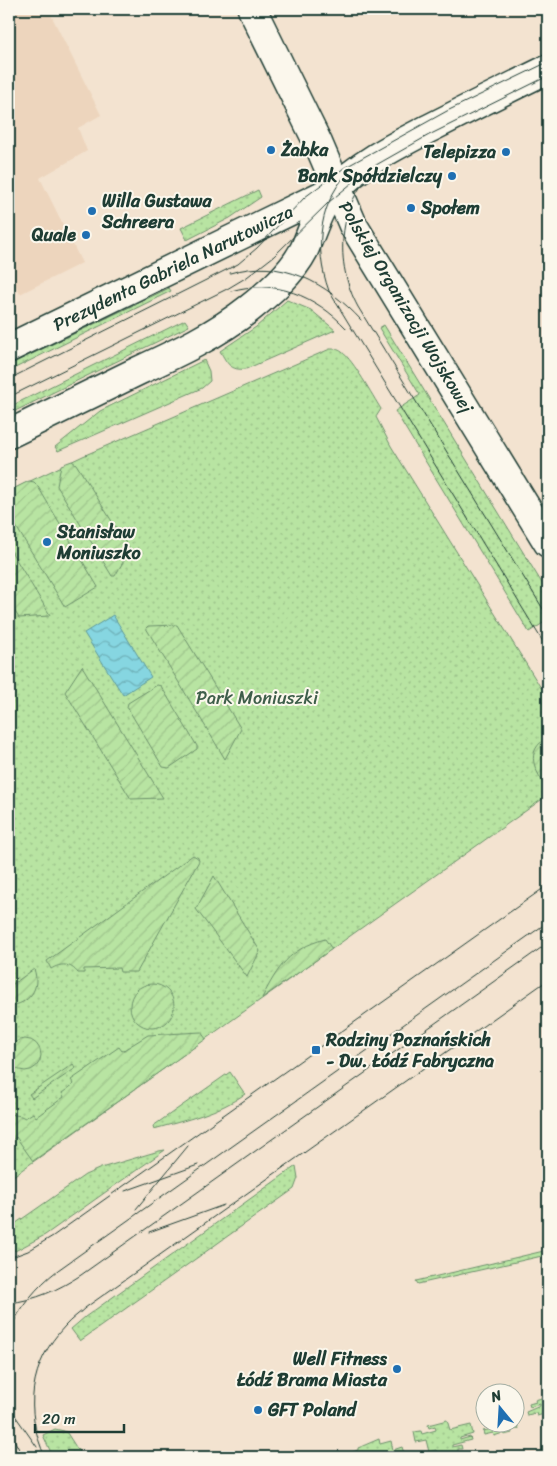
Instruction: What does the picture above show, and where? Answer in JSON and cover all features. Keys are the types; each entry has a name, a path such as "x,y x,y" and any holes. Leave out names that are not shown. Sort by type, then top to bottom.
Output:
{"street":[{"name":"Polskiej Organizacji Wojskowej","path":"252,9 318,143 356,230 548,543"},
{"name":"Prezydenta Gabriela Narutowicza","path":"9,348 310,202 337,188 372,160 410,138 548,69"},
{"name":"Prezydenta Gabriela Narutowicza","path":"9,434 212,335 250,308 274,288 294,266 303,250 319,211 337,188"}],"shaded area":[{"path":"9,9 48,9 101,115 78,128 87,151 40,178 82,263 20,294 9,272"}],"green space":[{"path":"258,190 261,197 230,218 187,240 181,228"},
{"path":"169,288 171,291 9,371 9,365"},
{"path":"287,300 311,310 335,330 246,369 236,369 230,365 220,351 256,327"},
{"path":"185,320 189,326 9,414 9,407"},
{"path":"384,325 548,593 548,620 529,632 395,411 420,395 379,328"},
{"name":"Park Moniuszki","path":"330,349 336,349 347,356 363,379 381,409 376,417 391,446 541,688 548,689 548,795 9,1179 9,491 83,456"},
{"path":"204,360 209,371 210,381 202,388 58,451 55,447 100,411"},
{"path":"72,461 76,464 130,550 115,576 112,576 57,486 61,465"},
{"path":"29,481 37,485 98,587 65,607 9,515 9,491"},
{"path":"9,548 49,616 19,618 9,602"},
{"path":"177,625 241,729 225,759 146,628 148,626"},
{"path":"82,666 163,798 131,799 65,692"},
{"path":"157,685 161,686 197,746 197,749 169,768 163,767 127,707 128,703"},
{"path":"548,737 548,789 536,769 534,755 540,743"},
{"path":"193,855 199,861 137,972 120,972 119,968 84,969 84,973 78,973 72,967 65,965 51,969 47,961"},
{"path":"214,876 260,951 247,977 196,909"},
{"path":"325,939 332,949 262,998 279,968 293,954 302,948"},
{"path":"34,969 36,983 32,994 28,999 9,1006 9,987"},
{"path":"152,984 164,988 170,994 174,1006 170,1018 164,1024 152,1028 140,1024 134,1018 130,1006 134,994 140,988"},
{"path":"201,1032 206,1039 33,1161 16,1137 9,1142 9,1114 25,1118 33,1113 36,1117 64,1097 62,1093 74,1084 71,1080 119,1047 122,1051 148,1035"},
{"path":"25,1039 36,1044 41,1055 36,1066 25,1071 14,1066 9,1055 14,1044"},
{"path":"73,1064 76,1068 32,1098 29,1094"},
{"path":"230,1072 245,1094 213,1111 154,1129 153,1126"},
{"path":"165,1150 45,1235 15,1251 9,1243 9,1228 85,1175 101,1168"},
{"path":"296,1166 298,1178 294,1189 80,1341 71,1329 85,1317"},
{"path":"548,1250 548,1262 545,1263 542,1256 418,1284 416,1281"},
{"path":"548,1396 548,1413 537,1416 536,1413 527,1415 526,1412 540,1406 540,1404 530,1407 529,1404"},
{"path":"447,1420 450,1430 471,1425 473,1434 460,1438 460,1440 470,1437 471,1440 452,1445 452,1447 461,1445 462,1449 458,1449 458,1452 430,1457 437,1454 436,1450 429,1452 426,1440 416,1442 414,1432 421,1431 422,1434 436,1430 435,1426 429,1428 428,1425"},
{"path":"55,1429 67,1433 81,1455 78,1457 53,1457 43,1435"},
{"path":"379,1439 380,1444 391,1441 393,1450 402,1447 405,1456 351,1457 358,1448"}],"water":[{"path":"113,615 151,677 123,695 84,633"}],"tram line":[{"path":"9,379 238,264 257,248 305,197 344,168 447,111 548,62"},
{"path":"9,397 227,289 247,277 274,256 329,202 369,169 429,135 548,76"},
{"path":"353,167 333,194 326,209 322,225 321,258 329,291 548,650"},
{"path":"375,170 362,184 353,200 343,235 345,272 350,290 358,307 548,617"},
{"path":"230,273 267,268 285,271 302,277 333,295 361,320"},
{"path":"231,291 263,287 293,293 321,307 346,328"},
{"path":"9,1258 28,1251 53,1236 548,885"},
{"path":"9,1331 30,1298 58,1270 548,922"},
{"path":"9,1303 46,1294 81,1275 548,943"},
{"path":"45,1457 34,1422 34,1388 37,1372 44,1356 53,1341 70,1321 85,1308 548,980"},
{"path":"136,1209 188,1146"},
{"path":"125,1191 198,1165"},
{"path":"149,1232 224,1205"},
{"path":"9,1407 37,1447"},
{"path":"9,1430 23,1457"}],"place":[{"name":"Żabka","path":"271,150"},
{"name":"Telepizza","path":"506,152"},
{"name":"Bank Spółdzielczy","path":"452,176"},
{"name":"Społem","path":"411,208"},
{"name":"Willa Gustawa Schreera","path":"92,211"},
{"name":"Quale","path":"86,235"},
{"name":"Stanisław Moniuszko","path":"47,542"},
{"name":"Rodziny Poznańskich - Dw. Łódź Fabryczna","path":"316,1050"},
{"name":"Well Fitness Łódź Brama Miasta","path":"397,1369"},
{"name":"GFT Poland","path":"258,1410"}]}
